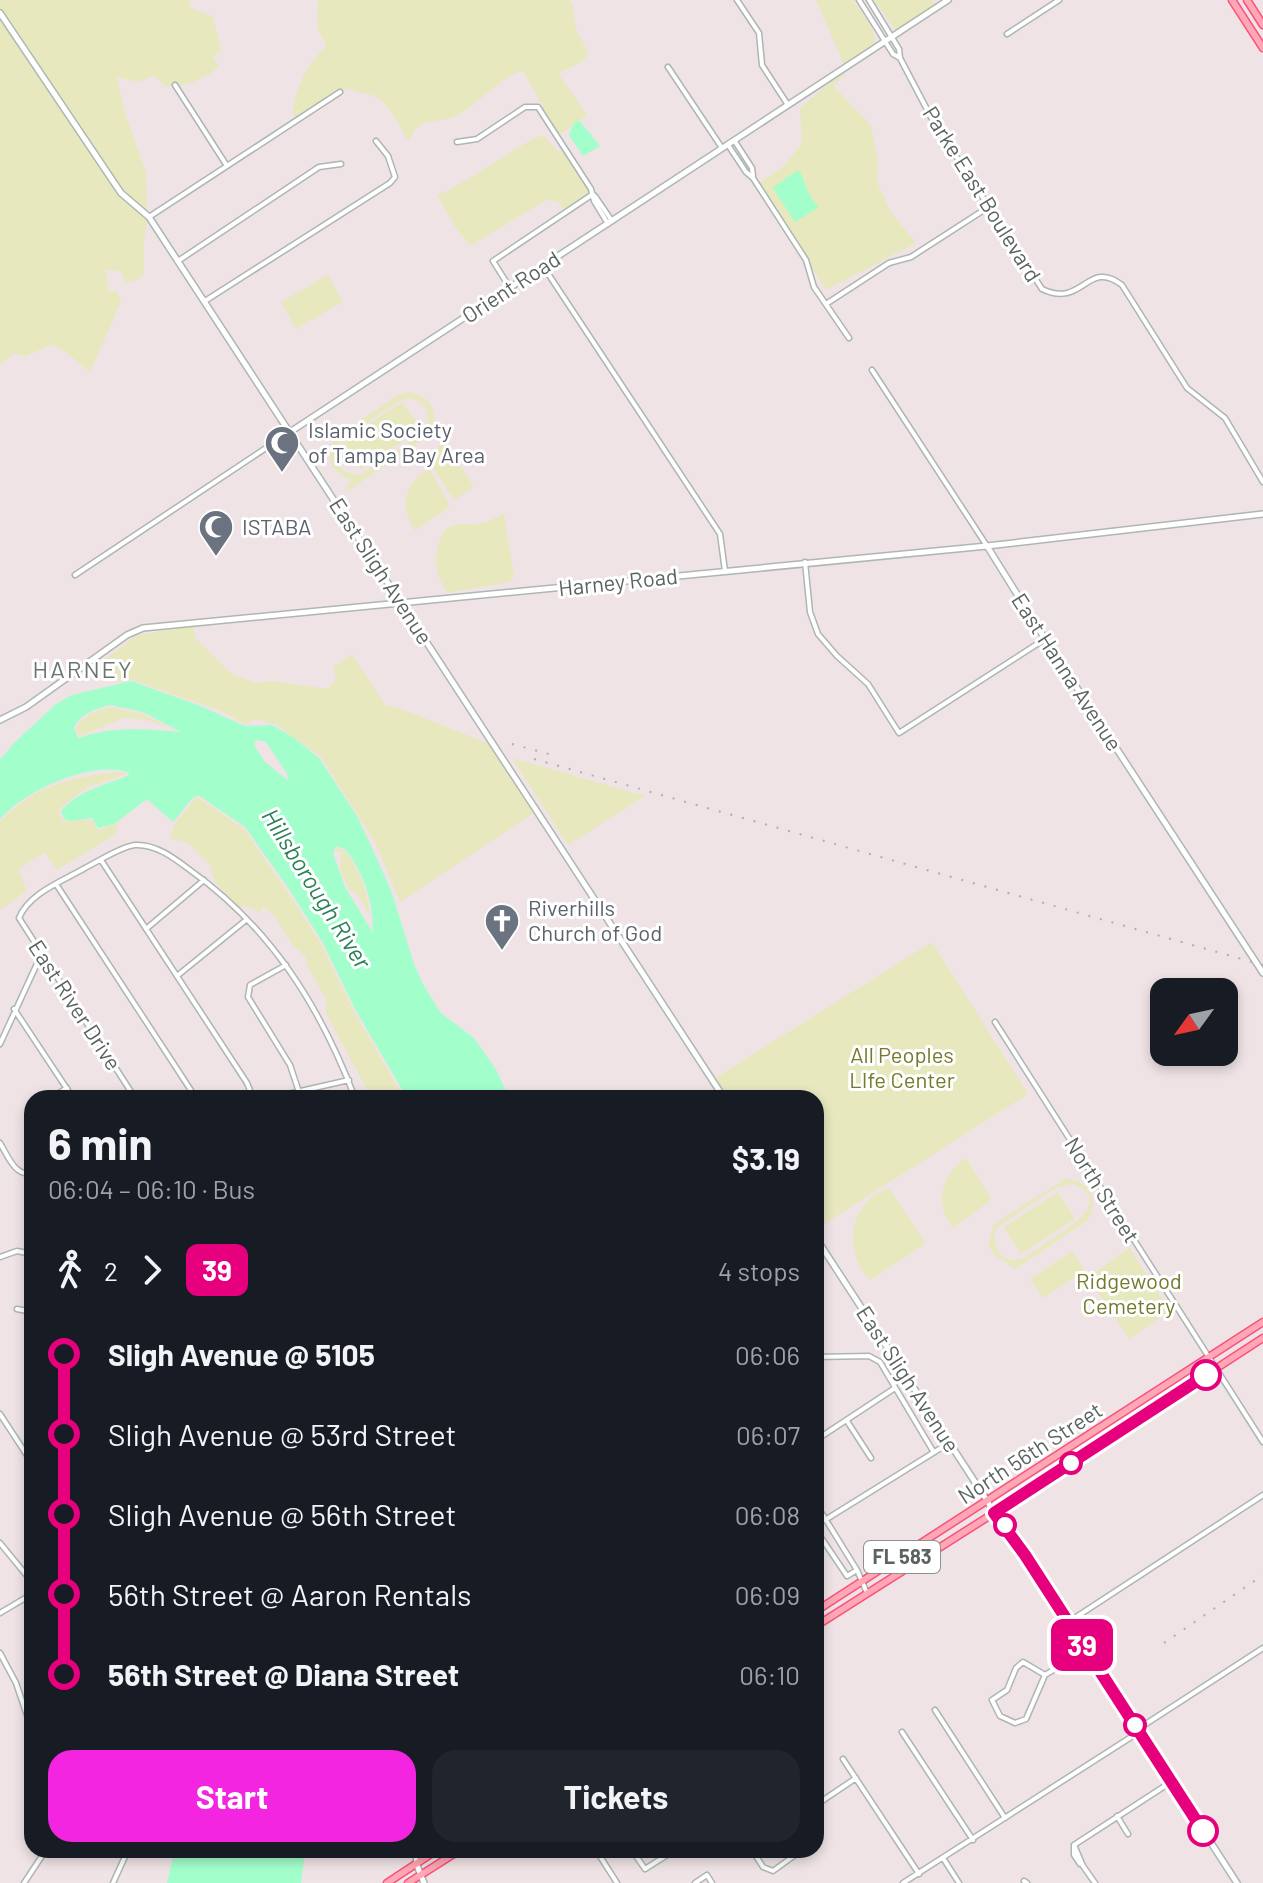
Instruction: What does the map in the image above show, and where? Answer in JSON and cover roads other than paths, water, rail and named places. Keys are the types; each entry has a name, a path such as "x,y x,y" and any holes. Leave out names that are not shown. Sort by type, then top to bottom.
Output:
{"main road":[{"path":"1232,0 1263,48"},
{"path":"1238,9 1248,1 1263,25"},
{"name":"North 56th Street","path":"824,1606 1263,1322"},
{"name":"North 56th Street","path":"824,1621 1263,1338"},
{"path":"1107,1424 1114,1435"},
{"path":"387,1883 424,1858"},
{"path":"408,1883 447,1858"}],"street":[{"path":"737,0 759,33 762,65 788,105"},
{"name":"Parke East Boulevard","path":"859,0 893,54 900,58"},
{"name":"Parke East Boulevard","path":"869,0 899,49 900,58 932,119 1042,289 1056,296 1069,294 1098,276 1111,276 1122,285 1187,388 1225,418 1263,482"},
{"name":"Orient Road","path":"75,575 948,0"},
{"path":"1007,34 1059,0"},
{"name":"East Sligh Avenue","path":"0,13 121,193 149,217 719,1090"},
{"path":"668,67 753,178 806,260 814,287 849,338"},
{"path":"175,85 227,166"},
{"path":"149,217 340,92"},
{"path":"457,142 477,139 525,107 535,106 610,222"},
{"path":"205,301 390,183 395,177 388,156 376,141"},
{"path":"178,261 319,167 341,164"},
{"path":"510,288 493,261 593,194"},
{"path":"826,304 889,263 911,257 987,208"},
{"path":"543,266 720,534 725,571"},
{"name":"East Hanna Avenue","path":"872,370 1263,973"},
{"name":"Harney Road","path":"0,720 26,707 127,635 143,628 987,546 1263,514"},
{"path":"805,562 810,612 818,634 868,684 899,733 1045,639"},
{"name":"East River Drive","path":"130,1090 19,918 24,905 56,884 134,845 164,851 204,880 272,945 331,1038 352,1090"},
{"path":"101,860 250,1090"},
{"path":"146,929 204,880"},
{"path":"56,884 191,1090"},
{"path":"177,976 247,919"},
{"path":"0,1044 41,955"},
{"path":"286,965 250,985 248,997 290,1065 298,1090"},
{"path":"14,1009 67,1088 64,1090"},
{"name":"North Street","path":"995,1022 1263,1442"},
{"path":"307,1090 349,1080"},
{"path":"0,1143 19,1172 24,1174"},
{"name":"East Sligh Avenue","path":"824,1250 1237,1883"},
{"path":"0,1257 17,1251 24,1252"},
{"path":"17,1309 24,1310"},
{"path":"824,1357 869,1356 880,1362 933,1451"},
{"path":"824,1435 895,1388"},
{"path":"0,1414 24,1451"},
{"path":"847,1421 871,1458"},
{"path":"867,1593 857,1570 825,1520 949,1443"},
{"path":"1067,1623 1263,1495"},
{"path":"824,1542 847,1576 857,1570"},
{"path":"0,1543 24,1572"},
{"path":"0,1613 24,1599"},
{"path":"903,1883 1263,1648"},
{"path":"1045,1675 1023,1662 1016,1668 1007,1690 991,1701 1000,1716 1015,1723 1026,1719 1045,1675 1085,1651"},
{"path":"0,1653 24,1706"},
{"path":"935,1710 1005,1818"},
{"path":"902,1732 973,1840"},
{"path":"843,1759 919,1874"},
{"path":"824,1800 856,1778"},
{"path":"1095,1883 1074,1855 1074,1845 1171,1782"},
{"path":"1117,1816 1128,1834"},
{"path":"24,1883 41,1858"},
{"path":"113,1883 124,1858"},
{"path":"416,1858 424,1883"},
{"path":"601,1858 617,1883"},
{"path":"637,1858 645,1869 662,1858"},
{"path":"757,1858 763,1867 773,1871 791,1858"},
{"path":"942,1858 959,1883"},
{"path":"695,1883 707,1875 712,1883"}],"water":[{"path":"579,120 600,146 583,156 569,135 573,124"},
{"path":"796,171 800,172 819,207 795,222 773,188"},
{"name":"Hillsborough River","path":"131,681 245,726 272,725 319,758 357,816 373,850 392,893 424,986 441,1013 474,1038 497,1071 505,1090 402,1090 355,1009 323,943 289,889 245,827 198,795 173,822 147,799 114,824 98,828 92,818 64,819 61,811 75,799 130,773 97,770 42,788 0,819 0,760 56,704 72,695","holes":["110,705 143,712 181,732 117,730 78,738 74,728 84,716","256,740 266,742 289,781 265,762 254,745","336,846 345,849 363,879 373,933 345,887 333,853"]},
{"path":"173,1858 304,1858 301,1883 167,1883"}],"railway":[{"path":"512,744 549,754"},
{"path":"534,759 1263,965"},
{"path":"1164,1643 1263,1575"}],"place":[{"name":"Islamic Society of Tampa Bay Area","path":"282,474"},
{"name":"ISTABA","path":"216,558"},
{"name":"Riverhills Church of God","path":"502,952"}],"district":[{"name":"HARNEY","path":"83,670"}],"park label":[{"name":"All Peoples LIfe Center","path":"902,1068"},
{"name":"Ridgewood Cemetery","path":"1129,1294"}]}
